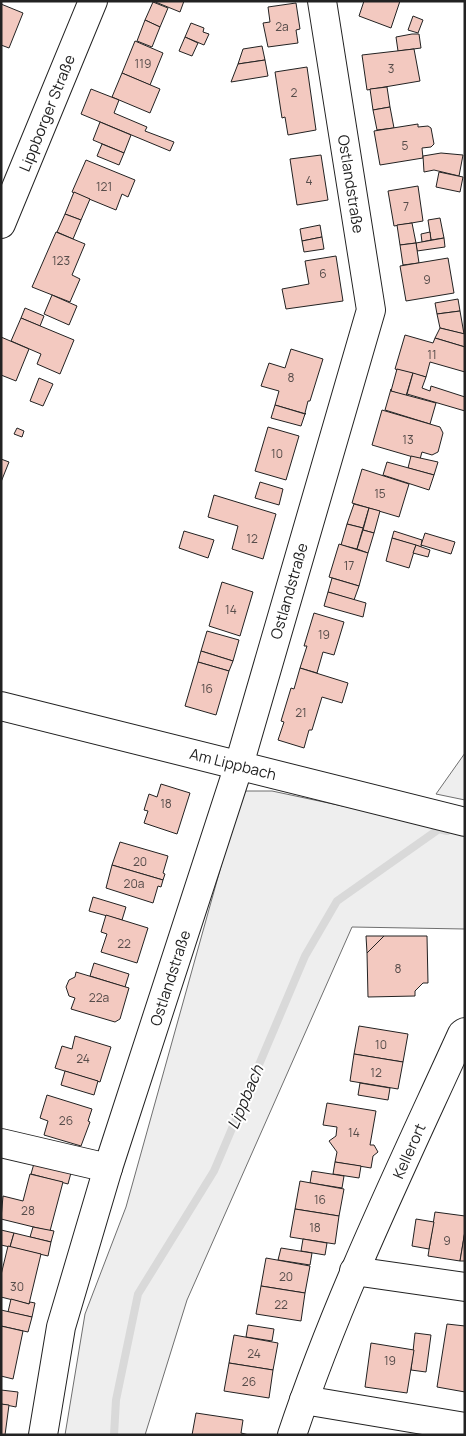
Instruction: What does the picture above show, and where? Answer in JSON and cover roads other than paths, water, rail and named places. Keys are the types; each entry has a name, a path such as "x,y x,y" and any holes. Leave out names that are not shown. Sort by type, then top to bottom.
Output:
{"street":[{"name":"Lippborger Straße","path":"1,224 93,1"},
{"name":"Ostlandstraße","path":"43,1435 61,1327 108,1168 239,765 372,310 322,1"},
{"name":"Am Lippbach","path":"1,706 465,822"},
{"name":"Kellerort","path":"292,1435 354,1271 462,1034 465,1032"},
{"path":"1,1143 108,1168"},
{"path":"354,1271 465,1287"},
{"path":"304,1400 465,1428"}],"waterway":[{"name":"Lippbach","path":"114,1435 116,1400 138,1294 214,1171 305,956 337,901 439,829 447,831"}]}
